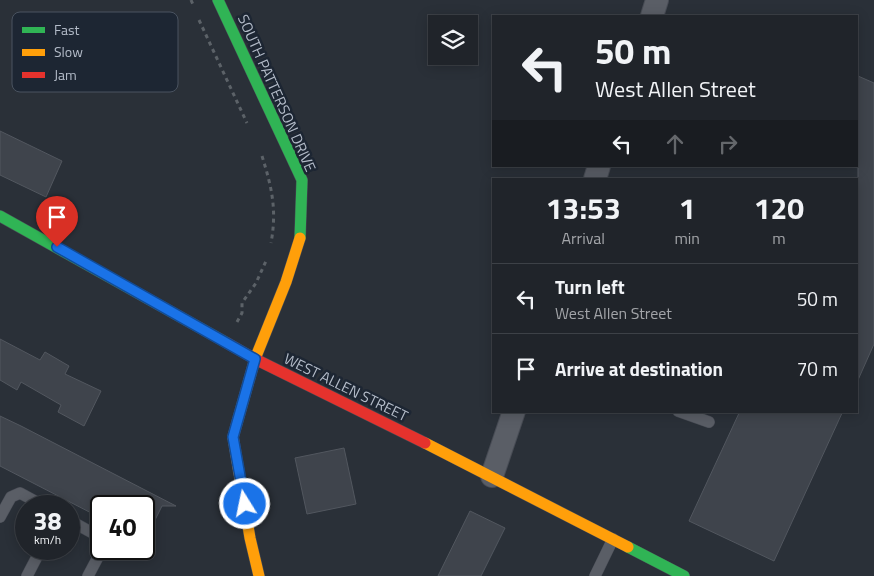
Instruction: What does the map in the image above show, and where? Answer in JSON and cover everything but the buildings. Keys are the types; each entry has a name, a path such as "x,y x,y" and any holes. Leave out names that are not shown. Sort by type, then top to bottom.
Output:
{"street":[{"name":"SOUTH PATTERSON DRIVE","path":"218,0 302,180 301,234 286,282 255,359 233,437 250,538 259,576"},
{"path":"652,15 657,0"},
{"name":"WEST ALLEN STREET","path":"0,216 255,359 492,476 684,576"},
{"path":"492,476 513,413"}],"lane":[{"path":"684,413 709,422"},
{"path":"0,517 12,497 15,496"},
{"path":"595,576 613,539"},
{"path":"27,576 35,560"},
{"path":"88,576 96,560"}],"path":[{"path":"191,0 194,8"},
{"path":"197,16 249,128"},
{"path":"261,152 272,186 275,222 271,244"},
{"path":"225,342 242,313 242,303 256,283 266,260"}],"traffic: fast":[{"path":"218,0 302,180 300,238"},
{"path":"0,216 227,343"},
{"path":"628,547 684,576"}],"traffic: slow":[{"path":"259,576 250,538 233,437 255,359 286,282 300,238"},
{"path":"425,443 628,547"}],"traffic: jam":[{"path":"227,343 255,359 425,443"}],"route":[{"path":"57,247 255,359 233,437 245,504"}]}
